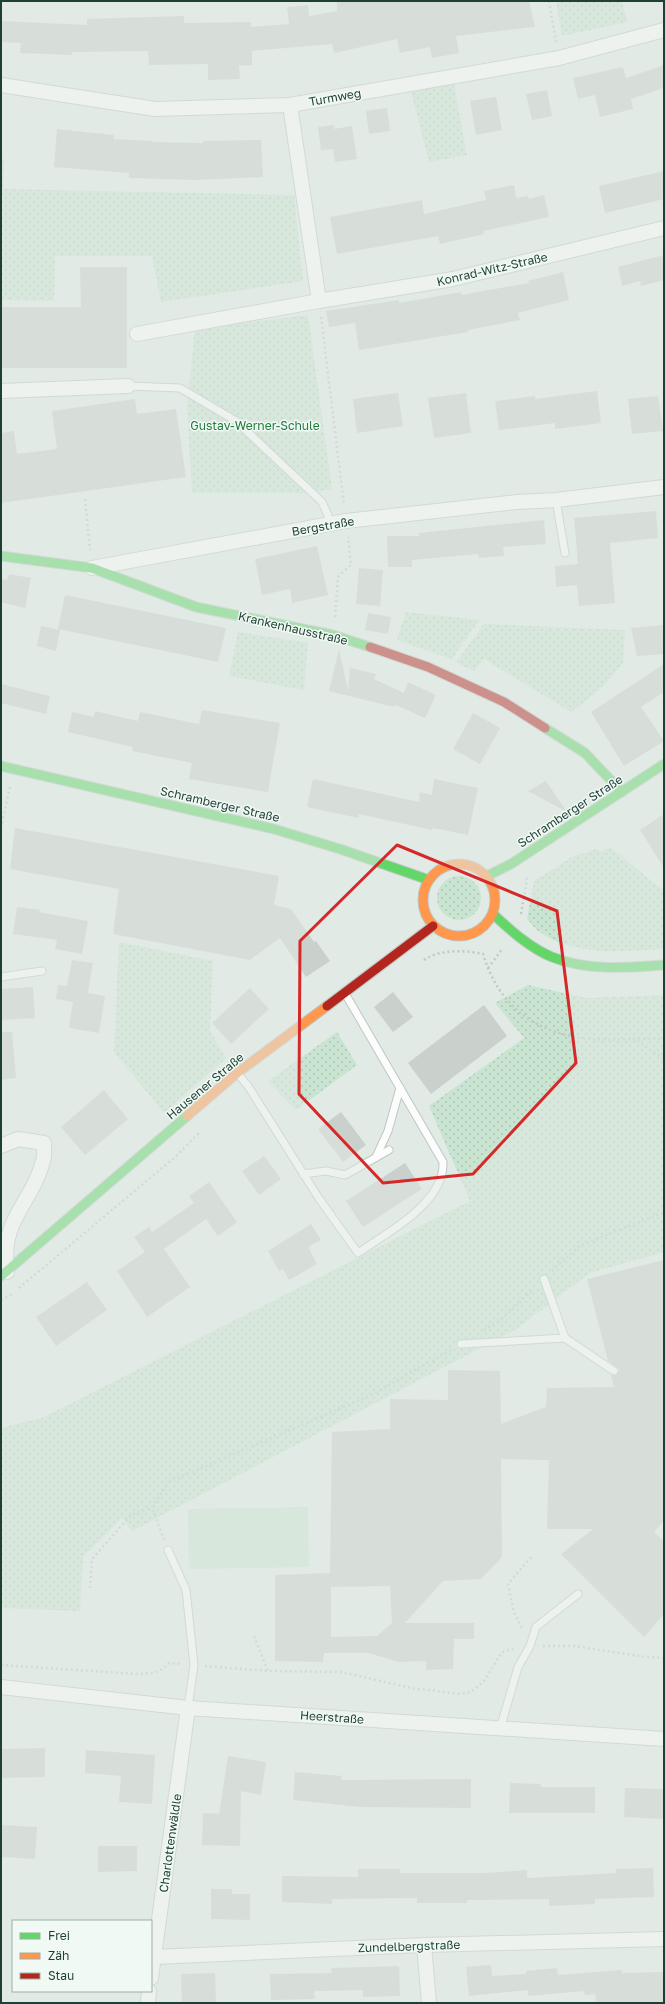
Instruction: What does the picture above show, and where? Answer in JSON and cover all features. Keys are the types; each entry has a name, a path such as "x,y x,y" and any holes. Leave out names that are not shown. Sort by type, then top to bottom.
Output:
{"street":[{"name":"Turmweg","path":"1,86 156,108 290,105 559,58 664,30"},
{"path":"290,105 319,301"},
{"name":"Konrad-Witz-Straße","path":"137,334 319,301 453,280 664,228"},
{"path":"1,391 128,386"},
{"name":"Bergstraße","path":"92,568 346,521 517,502 556,500 664,487"},
{"name":"Krankenhausstraße","path":"1,556 92,568 196,608 333,635 428,667 504,702 585,753 622,792"},
{"name":"Schramberger Straße","path":"487,876 510,864 664,764"},
{"name":"Schramberger Straße","path":"1,766 283,831 429,880"},
{"path":"457,864 468,865 478,869 487,876 495,894 493,914 488,923 471,935 461,936 451,936 441,932 433,926 426,916 423,904 424,891 429,880 436,872 446,866 457,864"},
{"path":"493,914 515,934 551,957 586,964 624,968 664,965"},
{"name":"Hausener Straße","path":"4,1274 237,1073 433,926"},
{"path":"1,1146 18,1138 44,1142 44,1160 38,1174 9,1219 3,1241 2,1257 4,1274"},
{"name":"Heerstraße","path":"1,1687 188,1708 664,1739"},
{"name":"Charlottenwäldle","path":"152,1971 188,1708"},
{"name":"Zundelbergstraße","path":"154,1957 424,1945 664,1939"},
{"path":"424,1945 429,2003"},
{"path":"148,2003 149,1992"}],"lane":[{"path":"128,386 180,388 236,420 322,502 332,524"},
{"path":"556,500 565,553"},
{"path":"1,977 42,971"},
{"path":"237,1073 248,1086 303,1174 358,1253 410,1217 432,1196 442,1177 443,1162 345,993"},
{"path":"376,1158 388,1131 400,1088"},
{"path":"303,1174 326,1171 345,1175 389,1150"},
{"path":"544,1279 564,1338"},
{"path":"462,1344 564,1338 614,1371"},
{"path":"168,1550 186,1590 194,1665 188,1708"},
{"path":"500,1729 518,1667 530,1646 536,1627 578,1594"}],"path":[{"path":"549,1 559,58"},
{"path":"319,301 351,565 338,577 336,603"},
{"path":"85,499 92,568"},
{"path":"1,828 13,769"},
{"path":"408,946 420,963 430,956 450,952 473,952 483,954 499,991 519,1014 550,1030 590,1039 664,1039"},
{"path":"632,1038 664,1059"},
{"path":"1,1300 16,1291 162,1168 203,1130"},
{"path":"90,1588 92,1559 131,1515 152,1507 169,1482 371,1395 462,1344 503,1318 579,1246 664,1212"},
{"path":"152,1507 168,1550"},
{"path":"530,1646 514,1613 508,1584 532,1556"},
{"path":"254,1636 268,1671"},
{"path":"1,1665 137,1674 163,1670 169,1663 268,1671 341,1672 412,1688 460,1694 471,1692 484,1681 502,1652 530,1646 574,1646 646,1657 664,1658"}],"highlighted area":[{"path":"397,845 557,911 576,1063 473,1174 383,1183 299,1094 300,941"}],"green space":[{"path":"556,1 622,1 627,22 562,36"},
{"path":"454,84 467,155 429,162 411,92"},
{"path":"1,159 4,159 3,189 294,195 303,281 161,302 152,256 55,256 54,301 1,300"},
{"name":"Gustav-Werner-Schule","path":"308,315 332,489 306,493 192,493 187,408 195,329"},
{"path":"406,612 479,620 452,659 397,640"},
{"path":"484,624 625,630 623,663 601,689 571,712 484,659 474,671 456,662"},
{"path":"238,632 308,643 304,690 229,676"},
{"path":"610,847 664,891 664,949 600,951 584,949 554,940 538,931 527,919 534,881 572,857 597,849 601,852"},
{"path":"463,876 468,877 475,882 480,889 480,907 475,914 468,919 455,920 450,919 443,914 438,907 437,894 438,889 443,882 450,877"},
{"path":"119,942 213,961 210,1031 226,1058 164,1113 114,1052"},
{"path":"528,985 587,998 664,995 664,1252 590,1273 515,1330 132,1531 122,1518 83,1557 80,1611 1,1608 1,1428 42,1418 470,1201 429,1106 524,1038 495,1003"},
{"path":"337,1032 357,1065 296,1110 268,1081"},
{"path":"308,1507 309,1567 189,1569 188,1509"}],"building":[{"path":"337,1 529,1 535,27 456,36 459,53 432,58 430,47 400,53 397,39 334,53 332,44 252,51 252,65 239,66 240,79 208,80 208,64 149,65 148,51 72,52 72,55 20,53 21,43 1,42 1,21 87,25 87,19 184,16 184,23 251,22 251,27 289,24 287,7 308,5 309,16 337,11"},
{"path":"664,65 664,88 631,99 633,109 600,117 595,95 578,99 573,78 623,67 626,78"},
{"path":"547,90 552,116 532,120 526,94"},
{"path":"496,97 502,130 476,135 470,101"},
{"path":"387,108 390,131 369,134 366,111"},
{"path":"334,125 334,129 352,126 357,159 335,162 333,149 321,150 318,127"},
{"path":"57,129 114,135 114,139 153,142 203,143 203,141 261,140 263,177 195,180 129,178 129,173 54,167"},
{"path":"664,171 664,199 605,213 599,186"},
{"path":"514,185 516,198 528,196 529,199 544,195 549,217 483,231 484,234 440,244 438,236 337,254 330,217 422,200 424,214 486,200 484,191"},
{"path":"664,255 664,280 641,286 640,281 622,286 618,267"},
{"path":"80,267 127,267 127,368 1,368 1,307 81,307"},
{"path":"563,272 569,300 518,313 520,320 468,330 468,332 359,350 355,323 329,327 326,311 399,300 399,303 461,292 461,295 529,283 528,281"},
{"path":"597,391 601,423 555,429 555,423 499,430 495,401 535,396 535,399"},
{"path":"398,393 403,426 357,433 353,399"},
{"path":"466,393 471,433 434,438 428,398"},
{"path":"658,396 663,431 632,434 628,399"},
{"path":"135,399 137,414 176,409 186,477 1,503 1,433 14,431 17,454 57,449 52,411"},
{"path":"656,511 658,538 610,543 615,603 579,606 577,585 556,587 555,566 578,564 574,518"},
{"path":"544,520 546,544 503,547 504,556 479,558 478,554 412,560 412,567 388,567 387,536 419,536 419,533"},
{"path":"317,546 328,595 292,603 290,589 262,595 255,559"},
{"path":"359,568 383,570 380,606 356,604"},
{"path":"9,574 31,578 25,608 1,602 1,579 7,580"},
{"path":"65,595 226,628 218,662 58,629"},
{"path":"368,613 391,617 388,634 365,630"},
{"path":"664,625 664,654 637,656 631,628"},
{"path":"41,626 60,630 56,651 37,646"},
{"path":"339,649 348,690 350,668 376,674 374,679 404,693 408,682 436,695 425,718 396,705 394,707 329,691"},
{"path":"664,664 664,692 641,707 664,741 624,766 591,712"},
{"path":"1,684 50,696 46,714 1,703"},
{"path":"202,710 280,723 268,792 189,779 192,763 132,751 133,747 68,732 72,712 94,717 95,711 138,721 140,712 199,724"},
{"path":"473,713 500,728 480,764 453,749"},
{"path":"313,779 419,802 420,792 432,795 434,779 478,788 468,835 433,828 432,830 359,814 358,818 307,807"},
{"path":"546,781 567,812 528,791"},
{"path":"664,814 664,868 640,830"},
{"path":"15,828 279,876 274,905 291,909 314,942 316,941 330,961 306,977 280,938 250,960 113,934 119,889 10,869"},
{"path":"17,907 40,910 39,912 88,921 82,954 55,949 57,940 13,934"},
{"path":"72,960 93,963 88,993 105,996 99,1033 69,1028 73,1002 56,999 58,985 67,986"},
{"path":"33,987 35,1018 1,1020 1,989"},
{"path":"250,988 269,1009 231,1044 212,1023"},
{"path":"393,992 413,1017 393,1032 374,1007"},
{"path":"484,1005 507,1036 431,1094 408,1063"},
{"path":"1,1032 12,1032 16,1078 1,1080"},
{"path":"104,1090 128,1119 85,1155 61,1127"},
{"path":"341,1112 366,1145 343,1162 318,1129"},
{"path":"264,1156 281,1179 259,1195 242,1171"},
{"path":"405,1163 422,1189 363,1227 346,1201"},
{"path":"209,1182 237,1222 218,1236 206,1219 164,1249 190,1287 147,1317 117,1271 145,1252 134,1237 149,1227 152,1232 194,1203 189,1196"},
{"path":"311,1224 321,1240 308,1247 317,1264 289,1280 283,1269 279,1271 268,1251"},
{"path":"664,1260 664,1521 654,1532 664,1541 664,1614 644,1637 561,1554 593,1529 547,1529 549,1460 501,1459 502,1557 481,1579 443,1581 405,1623 474,1623 474,1639 454,1639 453,1669 426,1670 426,1661 398,1662 369,1653 324,1653 323,1662 275,1661 275,1575 330,1573 332,1432 390,1429 390,1399 448,1400 448,1370 500,1371 501,1424 546,1407 547,1388 614,1387 611,1375 617,1375 619,1369 608,1361 587,1279","holes":["390,1586 392,1623 377,1636 331,1637 331,1587"]},
{"path":"87,1282 107,1310 56,1346 36,1317"},
{"path":"45,1748 45,1777 1,1778 1,1749"},
{"path":"86,1750 155,1755 152,1804 119,1802 121,1776 85,1773"},
{"path":"228,1756 266,1762 261,1795 241,1791 240,1846 202,1845 203,1813 219,1814"},
{"path":"295,1772 342,1776 341,1780 471,1779 471,1808 359,1807 293,1800"},
{"path":"510,1783 541,1784 541,1787 595,1787 595,1813 509,1813"},
{"path":"625,1788 664,1789 664,1819 624,1817"},
{"path":"1,1825 37,1827 35,1859 1,1857"},
{"path":"98,1846 137,1846 137,1871 98,1872"},
{"path":"653,1868 654,1897 595,1899 595,1904 549,1906 549,1899 467,1900 467,1903 417,1903 417,1898 332,1899 332,1904 282,1902 282,1876 358,1877 358,1869 400,1869 400,1873 486,1873 527,1870 527,1878 616,1873 616,1869"},
{"path":"211,1889 232,1889 232,1894 250,1894 250,1920 211,1919"},
{"path":"491,1965 492,1976 526,1974 526,1971 557,1968 558,1975 622,1970 622,1973 664,1972 664,2002 596,2003 595,1994 585,1995 584,1991 528,1996 528,1990 469,1996 466,1967"},
{"path":"399,1966 400,1996 363,1997 363,1990 314,1991 315,1999 271,2000 270,1974 332,1973 331,1968"},
{"path":"215,1973 216,2003 182,2003 181,1974"}],"traffic: fast":[{"path":"1,556 92,568 196,607 333,635 370,647"},
{"path":"545,728 585,753 622,792"},
{"path":"487,876 511,864 664,764"},
{"path":"1,766 274,829 343,850 429,880"},
{"path":"493,914 528,944 552,957 565,961 579,965 607,967 664,965"},
{"path":"1,1276 187,1116"}],"traffic: slow":[{"path":"459,864 473,867 485,874 492,886 495,900 492,914 485,926 473,933 459,936 445,933 433,926 426,914 423,900 426,886 433,874 445,867 459,864"},
{"path":"187,1116 237,1073 327,1006"}],"traffic: jam":[{"path":"370,647 428,667 504,702 545,728"},
{"path":"327,1006 433,926"}]}
